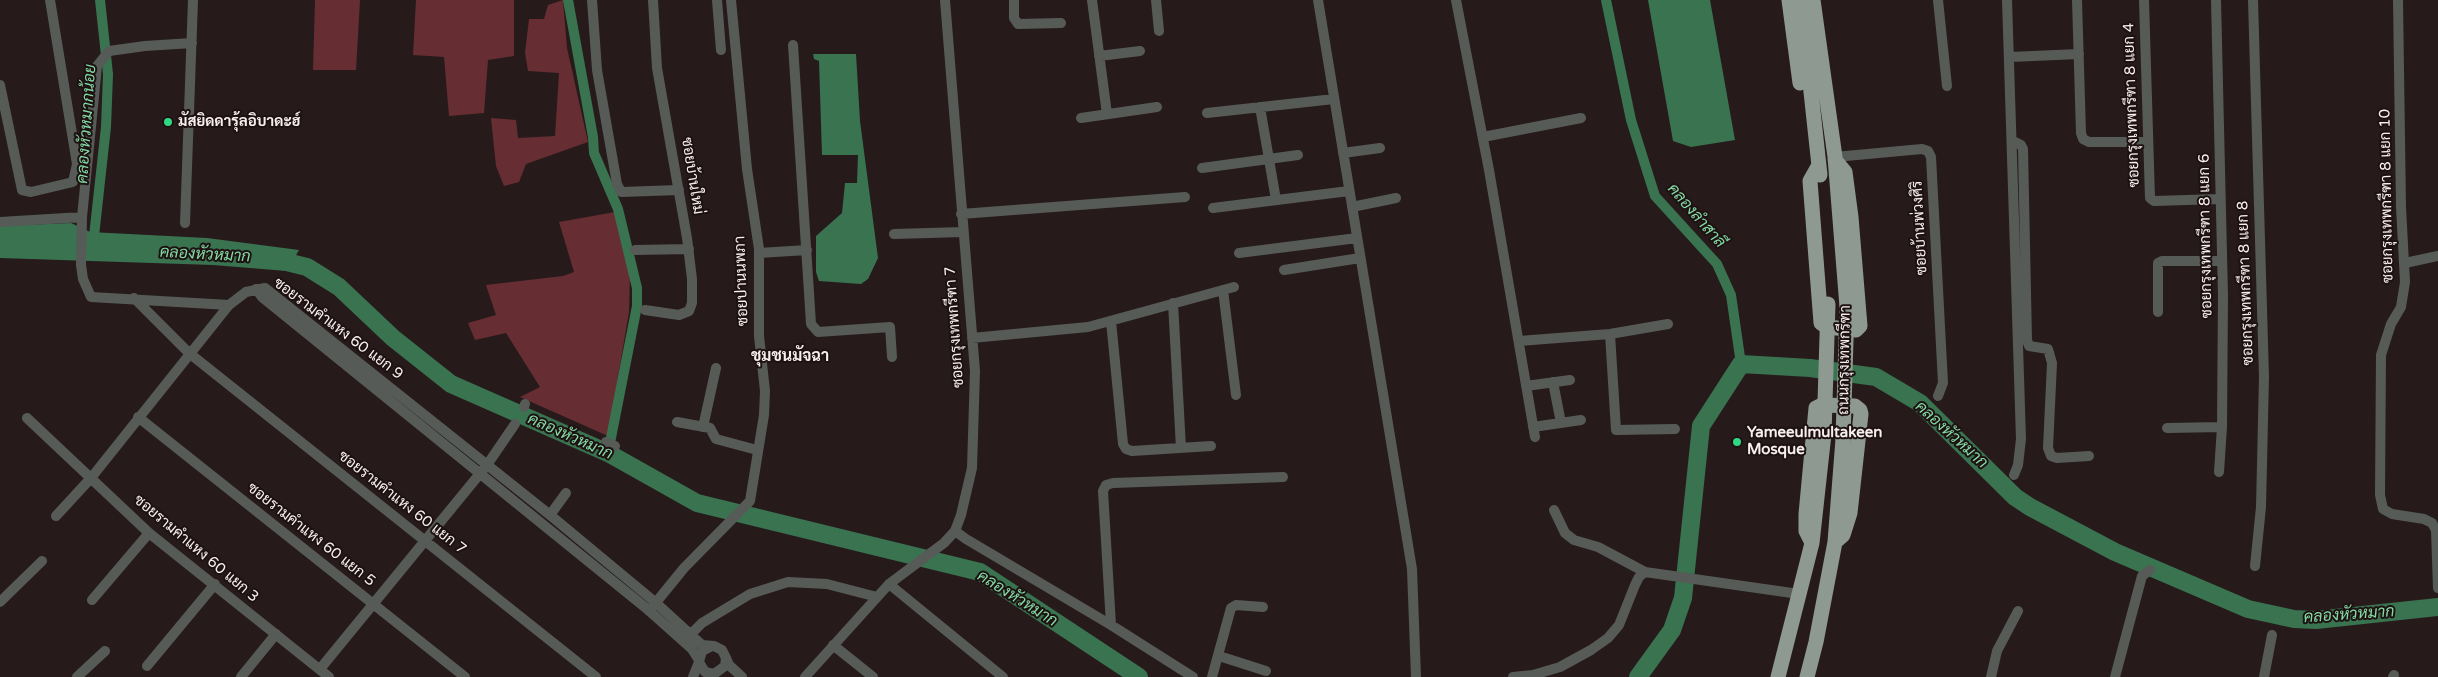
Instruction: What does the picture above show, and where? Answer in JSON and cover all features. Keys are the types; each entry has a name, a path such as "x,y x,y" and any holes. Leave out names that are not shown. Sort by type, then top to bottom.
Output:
{"main road":[{"name":"ถนนกรุงเทพกรีฑา","path":"1789,0 1802,91 1812,103"},
{"name":"ถนนกรุงเทพกรีฑา","path":"1778,677 1812,543 1824,434 1828,304 1819,165 1801,0"},
{"name":"ถนนกรุงเทพกรีฑา","path":"1806,677 1816,642 1835,542 1843,439 1847,307 1835,159 1813,0"},
{"name":"ถนนกรุงเทพกรีฑา","path":"1823,0 1834,85 1828,101"},
{"path":"1819,165 1810,181 1821,323 1826,327 1856,330 1860,326 1851,217 1845,172 1835,159"},
{"path":"1812,543 1806,531 1806,514 1816,408 1822,405 1855,406 1860,410 1861,414 1850,513 1843,535 1835,542"},
{"path":"1813,677 1816,642"}],"street":[{"path":"0,84 22,190 31,192 73,182 77,164 50,0"},
{"path":"185,223 194,0"},
{"path":"592,0 597,70 617,184 621,192 679,190"},
{"name":"ซอยบ้านใหม่","path":"645,310 680,315 689,311 692,303 692,279 688,249 657,68 653,0"},
{"path":"717,0 721,50"},
{"name":"ซอยปานนพภา","path":"649,611 725,524 744,509 750,501 764,415 765,391 759,336 759,253 747,169 731,0"},
{"name":"ซอยกรุงเทพกรีฑา 7","path":"805,677 890,584 944,543 955,531 961,515 972,468 975,371 944,0"},
{"path":"1014,0 1014,18 1018,24 1061,23"},
{"path":"1092,0 1107,114"},
{"path":"1156,0 1159,31"},
{"path":"1318,0 1412,569 1416,677"},
{"path":"1456,0 1483,137 1534,432 1561,423 1582,420"},
{"path":"1938,0 1948,86"},
{"path":"2007,0 2021,438 2018,465 2014,475"},
{"path":"2077,0 2081,133 2084,139 2089,142 2147,142"},
{"name":"ซอยกรุงเทพกรีฑา 8 แยก 4","path":"2144,0 2149,193 2154,201 2220,199"},
{"name":"ซอยกรุงเทพกรีฑา 8 แยก 6","path":"2216,0 2221,261 2222,427 2219,472"},
{"name":"ซอยกรุงเทพกรีฑา 8 แยก 8","path":"2253,0 2264,377 2261,507 2255,566"},
{"name":"ซอยกรุงเทพกรีฑา 8 แยก 10","path":"2398,0 2401,208 2405,263 2401,307 2391,324 2381,355 2380,495 2383,508 2392,514 2424,519 2432,523 2436,530 2438,588"},
{"path":"192,43 145,46 109,51 97,66 82,220 81,265 86,288 92,297 229,305"},
{"path":"793,45 813,329 818,332 890,327 892,357"},
{"path":"1099,56 1140,51"},
{"path":"2010,57 2079,54"},
{"path":"1207,113 1334,99"},
{"path":"1081,118 1157,107"},
{"path":"1260,107 1276,200"},
{"path":"1483,137 1581,118"},
{"path":"2013,141 2023,149 2027,340 2029,346 2048,349 2052,363 2048,448 2052,456 2057,458 2089,456"},
{"path":"1343,153 1380,148"},
{"name":"ซอยบ้านพ่วงศิริ","path":"1835,159 1922,149 1928,151 1931,157 1943,382 1942,391 1938,396"},
{"path":"1202,168 1298,155"},
{"path":"1214,208 1349,191"},
{"path":"961,214 1185,197"},
{"path":"1352,207 1396,198"},
{"path":"0,222 82,220"},
{"path":"894,234 963,232"},
{"path":"1240,252 1357,238"},
{"path":"635,250 688,249"},
{"path":"759,253 807,250"},
{"path":"2405,263 2438,256"},
{"path":"1284,270 1360,258"},
{"path":"2158,312 2158,264 2162,261 2221,261"},
{"path":"972,338 1088,327 1234,286"},
{"name":"ซอยรามคำแหง 60 แยก 9","path":"229,305 239,296 256,289 266,288 484,469 649,611 692,649 699,661"},
{"path":"1223,290 1236,395"},
{"name":"ซอยรามคำแหง 60 แยก 7","path":"134,298 189,353 596,677"},
{"path":"1173,303 1181,448"},
{"path":"56,516 91,478 229,305"},
{"path":"1110,321 1123,444 1126,449 1132,451 1211,446"},
{"path":"1518,341 1610,334 1668,324"},
{"path":"1610,334 1616,430 1676,429"},
{"path":"703,427 716,368"},
{"path":"1526,386 1570,380"},
{"path":"1553,382 1561,423"},
{"name":"ซอยรามคำแหง 60 แยก 5","path":"138,417 465,677"},
{"name":"ซอยรามคำแหง 60 แยก 3","path":"27,418 149,533 329,677"},
{"path":"677,422 703,427 713,431 716,439 757,450"},
{"path":"320,669 484,469 515,424"},
{"path":"2167,428 2222,427"},
{"name":"ซอยรามคำแหง 60 แยก 9","path":"484,469 550,516 656,602 702,645 710,647"},
{"path":"1111,625 1103,491 1106,485 1113,483 1283,477"},
{"path":"550,516 566,493"},
{"path":"1554,510 1565,533 1574,540 1598,547 1645,572 1799,594"},
{"path":"955,531 1193,677"},
{"path":"92,600 149,533"},
{"path":"0,602 42,561"},
{"path":"2115,677 2142,576 2150,570"},
{"path":"1513,677 1533,675 1560,667 1608,638 1619,625 1634,585 1645,572"},
{"path":"690,635 702,623 750,594 788,582 827,584 877,597"},
{"path":"147,666 215,584"},
{"path":"890,584 1003,677"},
{"path":"1212,677 1231,608 1236,605 1263,607"},
{"path":"1991,677 1997,651 2018,611"},
{"path":"241,677 276,634"},
{"path":"2264,677 2272,635"},
{"path":"833,645 873,677"},
{"path":"693,677 702,651 710,647 722,650 730,665 742,677"},
{"path":"77,677 105,651"},
{"path":"1219,656 1266,670"},
{"path":"699,661 702,668 713,675 723,670 726,658"}],"shaded area":[{"path":"315,0 360,0 356,70 313,70"},
{"path":"416,0 514,0 514,56 488,60 484,113 449,116 444,57 413,55"},
{"path":"563,0 567,48 588,142 526,164 519,182 504,186 496,166 491,118 516,120 518,138 555,136 559,73 528,71 525,53 529,19 544,19 548,5"},
{"path":"615,212 630,273 629,312 608,436 520,397 540,387 506,333 475,340 468,323 496,315 486,285 563,276 574,272 559,222"}],"water":[{"path":"1648,0 1710,0 1735,140 1691,147 1673,141"},
{"path":"813,54 856,54 860,121 878,258 868,279 861,284 819,281 816,272 816,236 842,213 845,183 857,183 858,155 822,155 819,61 814,59"},
{"path":"71,223 90,232 207,238 299,250 287,271 213,265 0,258 0,226"}],"waterway":[{"name":"คลองหัวหมากน้อย","path":"93,245 106,127 108,74 100,0"},
{"path":"568,0 593,137 594,153 618,209 637,288 637,306 608,453"},
{"name":"คลองลำสาลี","path":"1606,0 1631,120 1655,196 1717,264 1731,295 1741,364"},
{"name":"คลองหัวหมาก","path":"270,258 307,267 339,287 393,338 451,384 608,453 697,503 980,572 1139,677"},
{"name":"คลองหัวหมาก","path":"1638,677 1672,630 1683,598 1701,426 1741,364 1810,368 1876,377 1920,403 2015,497 2030,507 2115,552 2248,609 2294,619 2316,620 2438,607"}],"place":[{"name":"มัสยิดดารุ้ลอิบาดะฮ์","path":"168,122"},
{"name":"Yameeulmultakeen Mosque","path":"1737,442"}],"district":[{"name":"ชุมชนมัจฉา","path":"790,357"}]}
